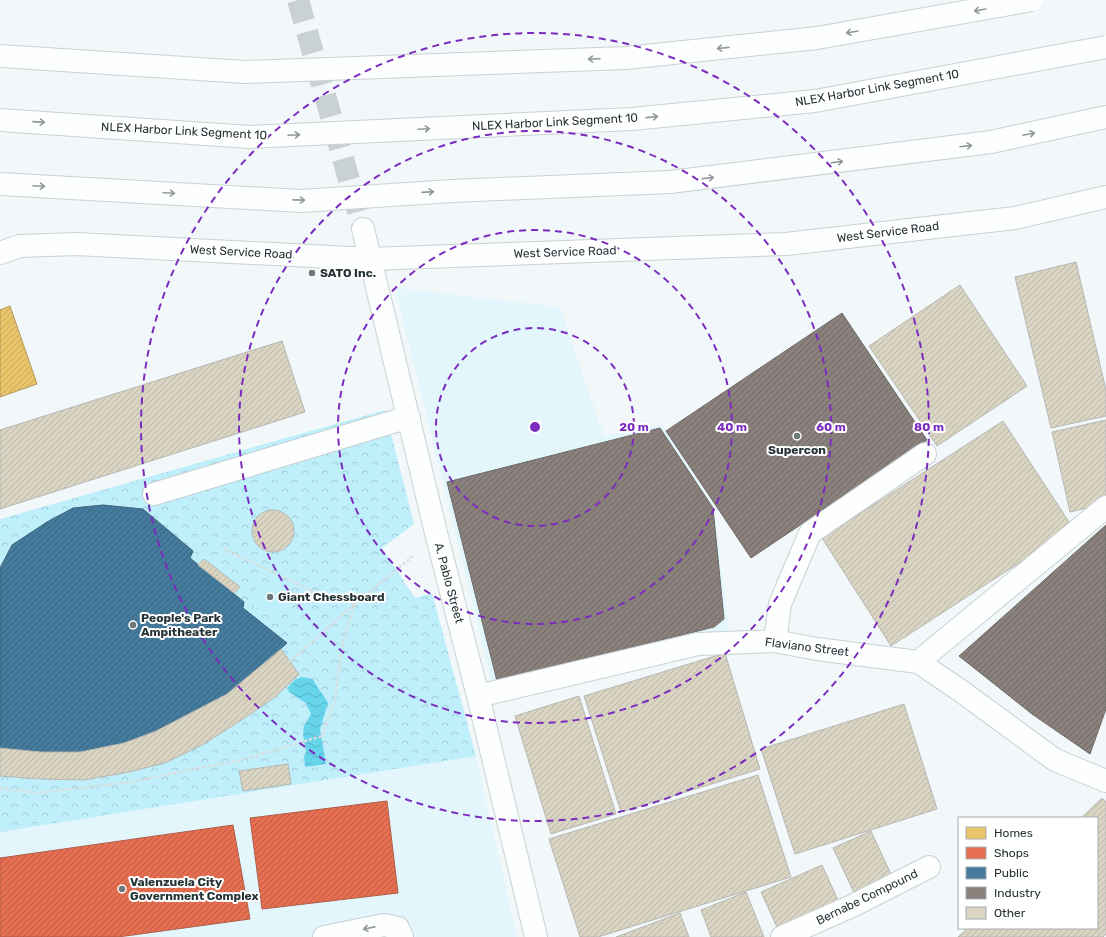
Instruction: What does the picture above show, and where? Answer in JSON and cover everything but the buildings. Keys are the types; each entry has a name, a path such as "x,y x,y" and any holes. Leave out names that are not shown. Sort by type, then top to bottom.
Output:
{"main road":[{"path":"0,56 245,72 626,58 817,38 1032,0"},
{"name":"NLEX Harbor Link Segment 10","path":"0,120 250,137 632,119 815,101 1106,47"},
{"path":"0,184 301,201 452,191 670,182 991,142 1106,117"},
{"name":"West Service Road","path":"0,254 20,246 76,244 370,258 786,244 1015,218 1106,197"},
{"name":"A. Pablo Street","path":"363,229 437,537 478,696 536,937"},
{"path":"154,494 409,417"},
{"path":"775,641 780,604 810,533 925,454"},
{"path":"918,662 1106,507"},
{"name":"Flaviano Street","path":"478,696 698,644 775,641 817,649 918,662 961,691 1055,760 1106,781"},
{"name":"Bernabe Compound","path":"782,937 852,906 928,867"},
{"path":"324,937 384,925 398,928 402,937"}],"path":[{"path":"289,662 355,604 437,537"},
{"path":"224,548 317,593 355,604"},
{"path":"0,788 38,793 131,782 238,761 322,736 335,701 343,641 355,604"}],"shaded area":[{"path":"395,288 560,307 604,436 662,425 714,507 729,632 493,687"},
{"path":"476,756 517,937 0,937 0,832"}],"green space":[{"path":"385,410 414,524 382,548 415,598 432,593 476,756 0,832 0,519"},
{"name":"Giant Chessboard","path":"258,582 285,586 281,612 254,608"}],"water":[{"path":"302,677 313,679 328,703 320,729 326,764 305,767 304,757 306,751 303,734 304,726 311,714 306,703 289,692 288,687 295,680"}],"tunnel":[{"path":"298,0 363,229"}],"place":[{"name":"SATO Inc.","path":"312,273"},
{"name":"Supercon","path":"797,436"},
{"name":"Giant Chessboard","path":"270,597"},
{"name":"People's Park Ampitheater","path":"133,625"},
{"name":"Valenzuela City Government Complex","path":"122,889"}]}
